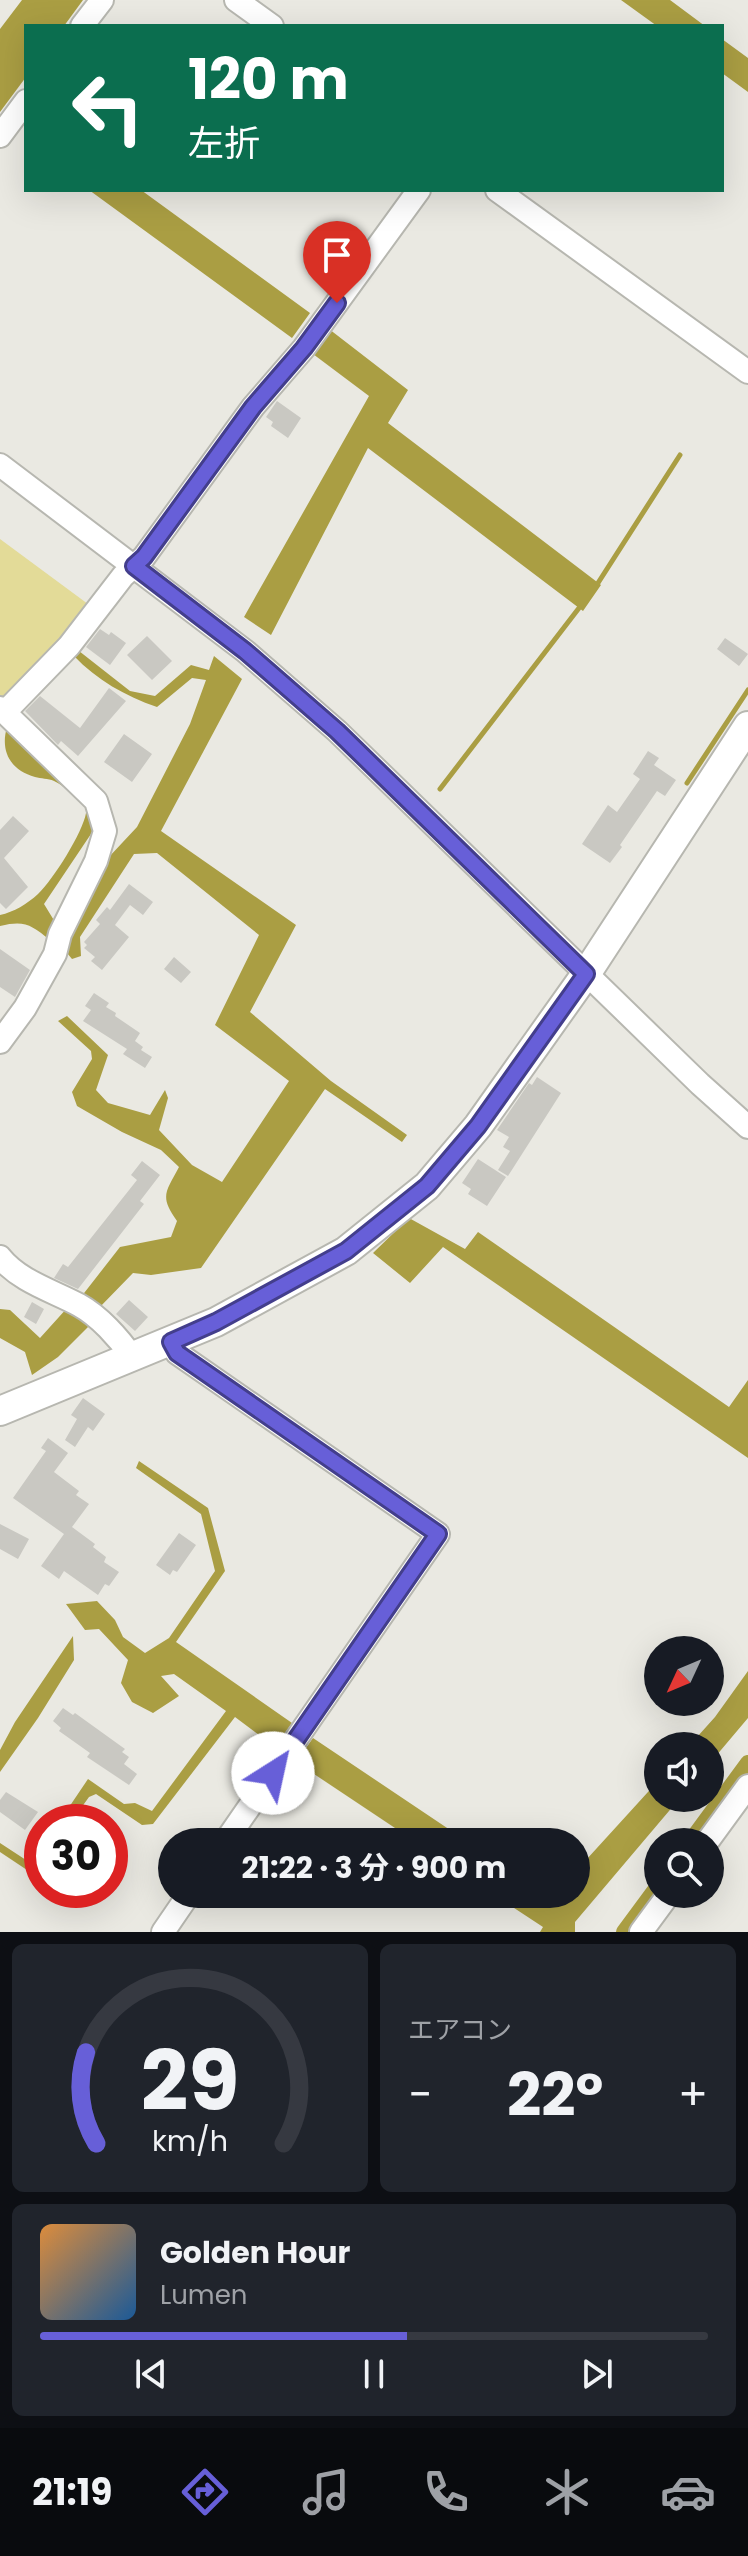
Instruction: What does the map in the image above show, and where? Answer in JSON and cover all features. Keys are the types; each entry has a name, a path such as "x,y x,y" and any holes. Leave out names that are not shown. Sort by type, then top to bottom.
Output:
{"main road":[{"path":"0,1411 216,1322 346,1251 427,1186 478,1126 586,974 748,726"}],"street":[{"path":"84,24 102,0"},
{"path":"236,0 269,24"},
{"path":"0,136 24,104"},
{"path":"0,1042 25,1008 96,861 105,831 96,801 3,710 69,646 123,576 144,557 253,407 304,348 418,192"},
{"path":"500,192 748,372"},
{"path":"0,465 245,651 337,731 748,1127"},
{"path":"0,1257 6,1265 28,1279 84,1308 123,1344 132,1357"},
{"path":"171,1342 177,1353 438,1534 235,1828"},
{"path":"717,1828 748,1786"},
{"path":"163,1932 179,1908"},
{"path":"641,1932 659,1908"}],"shaded area":[{"path":"22,0 83,0 65,24 24,24 24,80 0,112 0,29"},
{"path":"621,0 670,0 702,24 654,24"},
{"path":"724,40 748,58 748,92 724,74"},
{"path":"92,192 144,192 310,313 292,338"},
{"path":"329,329 408,390 388,423 601,585 583,611 368,448 271,635 244,617 369,396 313,354"},
{"path":"0,539 92,607 3,703 0,700"},
{"path":"79,651 130,691 155,696 191,665 209,670 214,656 242,679 161,831 296,925 250,1012 331,1081 407,1135 402,1142 325,1089 201,1268 151,1275 133,1273 98,1309 81,1297 120,1247 171,1237 177,1221 168,1206 166,1194 179,1167 161,1150 77,1106 72,1092 92,1059 91,1051 58,1021 67,1016 108,1055 96,1090 108,1103 150,1115 165,1090 168,1098 159,1130 192,1165 222,1182 289,1081 215,1025 259,935 157,853 134,854 80,937 81,956 72,959 62,947 108,858 137,827 190,724 206,680 192,678 157,707 102,680 74,656"},
{"path":"7,727 80,800 52,780 26,774 13,764 6,752"},
{"path":"95,811 97,825 44,904 55,922 50,940 27,925 0,926 0,915 25,904 44,887 73,843 86,813"},
{"path":"409,1218 465,1249 478,1232 729,1407 748,1380 748,1458 443,1247 410,1283 373,1253"},
{"path":"68,1307 91,1324 58,1357 32,1375 25,1352 0,1338 0,1309 10,1310 40,1338"},
{"path":"139,1461 208,1508 225,1571 176,1642 292,1723 275,1747 235,1717 153,1824 142,1825 128,1816 128,1804 124,1804 135,1803 152,1811 226,1711 174,1674 161,1676 179,1696 153,1713 132,1702 121,1683 128,1660 99,1629 85,1630 66,1604 97,1601 115,1620 123,1637 145,1653 169,1638 215,1571 201,1514 136,1468"},
{"path":"73,1636 74,1660 0,1772 0,1750 15,1722"},
{"path":"748,1671 748,1718 724,1746 724,1732 702,1732 716,1716 724,1716 724,1704"},
{"path":"313,1738 447,1828 395,1828 296,1762"},
{"path":"88,1779 124,1804 111,1804 96,1794 84,1804 71,1804"},
{"path":"644,1796 644,1812 668,1812 655,1828 644,1828 644,1841 590,1904 590,1856"},
{"path":"0,1843 24,1859 24,1868 0,1852"},
{"path":"514,1908 587,1908 575,1922 575,1932 540,1932 543,1927"}],"building":[{"path":"277,401 301,418 288,438 271,426 273,422 266,417"},
{"path":"100,629 109,635 111,632 126,643 110,665 86,647"},
{"path":"147,636 172,661 152,680 127,655"},
{"path":"725,638 748,654 739,666 717,649"},
{"path":"109,688 126,701 78,756 61,741 58,745 25,711 40,696 80,728"},
{"path":"124,734 152,754 132,782 104,762"},
{"path":"648,751 659,758 654,765 676,780 665,796 657,791 610,863 582,844 608,805 617,812 640,779 633,774"},
{"path":"13,816 29,831 4,858 28,887 6,909 0,903 0,830"},
{"path":"129,884 153,902 143,915 130,905 115,925 129,937 102,970 91,961 95,957 84,948 87,945 84,942 100,924 96,920 107,907 110,910"},
{"path":"0,949 30,970 15,997 0,987"},
{"path":"174,957 191,972 181,983 164,969"},
{"path":"94,993 109,1003 106,1007 116,1013 115,1016 140,1033 135,1041 143,1047 141,1050 152,1057 145,1068 123,1054 127,1049 83,1021 91,1010 85,1006"},
{"path":"537,1077 561,1093 508,1176 498,1170 510,1151 503,1147 509,1137 497,1130 529,1083 532,1085"},
{"path":"478,1159 506,1177 487,1206 468,1194 471,1189 462,1183"},
{"path":"142,1161 160,1175 140,1201 144,1204 78,1289 54,1278 63,1264 68,1267 137,1180 131,1175"},
{"path":"129,1300 148,1317 135,1331 116,1314"},
{"path":"32,1302 44,1309 36,1324 24,1317"},
{"path":"83,1398 105,1414 93,1431 88,1427 75,1447 65,1440 77,1419 71,1415"},
{"path":"48,1438 68,1453 54,1472 79,1491 76,1495 89,1504 72,1527 95,1544 93,1547 106,1557 104,1562 119,1572 98,1595 64,1571 59,1579 41,1566 64,1534 13,1498 46,1451 41,1448"},
{"path":"0,1524 29,1539 18,1559 0,1549"},
{"path":"179,1533 196,1545 177,1572 173,1570 170,1575 156,1565"},
{"path":"63,1708 73,1715 75,1713 125,1749 122,1752 129,1757 124,1764 137,1774 129,1785 87,1757 90,1753 59,1731 61,1728 53,1721"},
{"path":"6,1792 25,1804 24,1829 0,1812 0,1800"}],"waterway":[{"path":"598,583 680,455"},
{"path":"440,789 579,608"},
{"path":"687,783 748,690"},
{"path":"700,1828 748,1763"},
{"path":"624,1932 644,1905"}],"route":[{"path":"273,1773 438,1534 177,1353 171,1342 216,1322 346,1251 427,1186 478,1126 586,974 337,731 245,651 134,566 144,557 253,407 304,348 337,303"}]}
